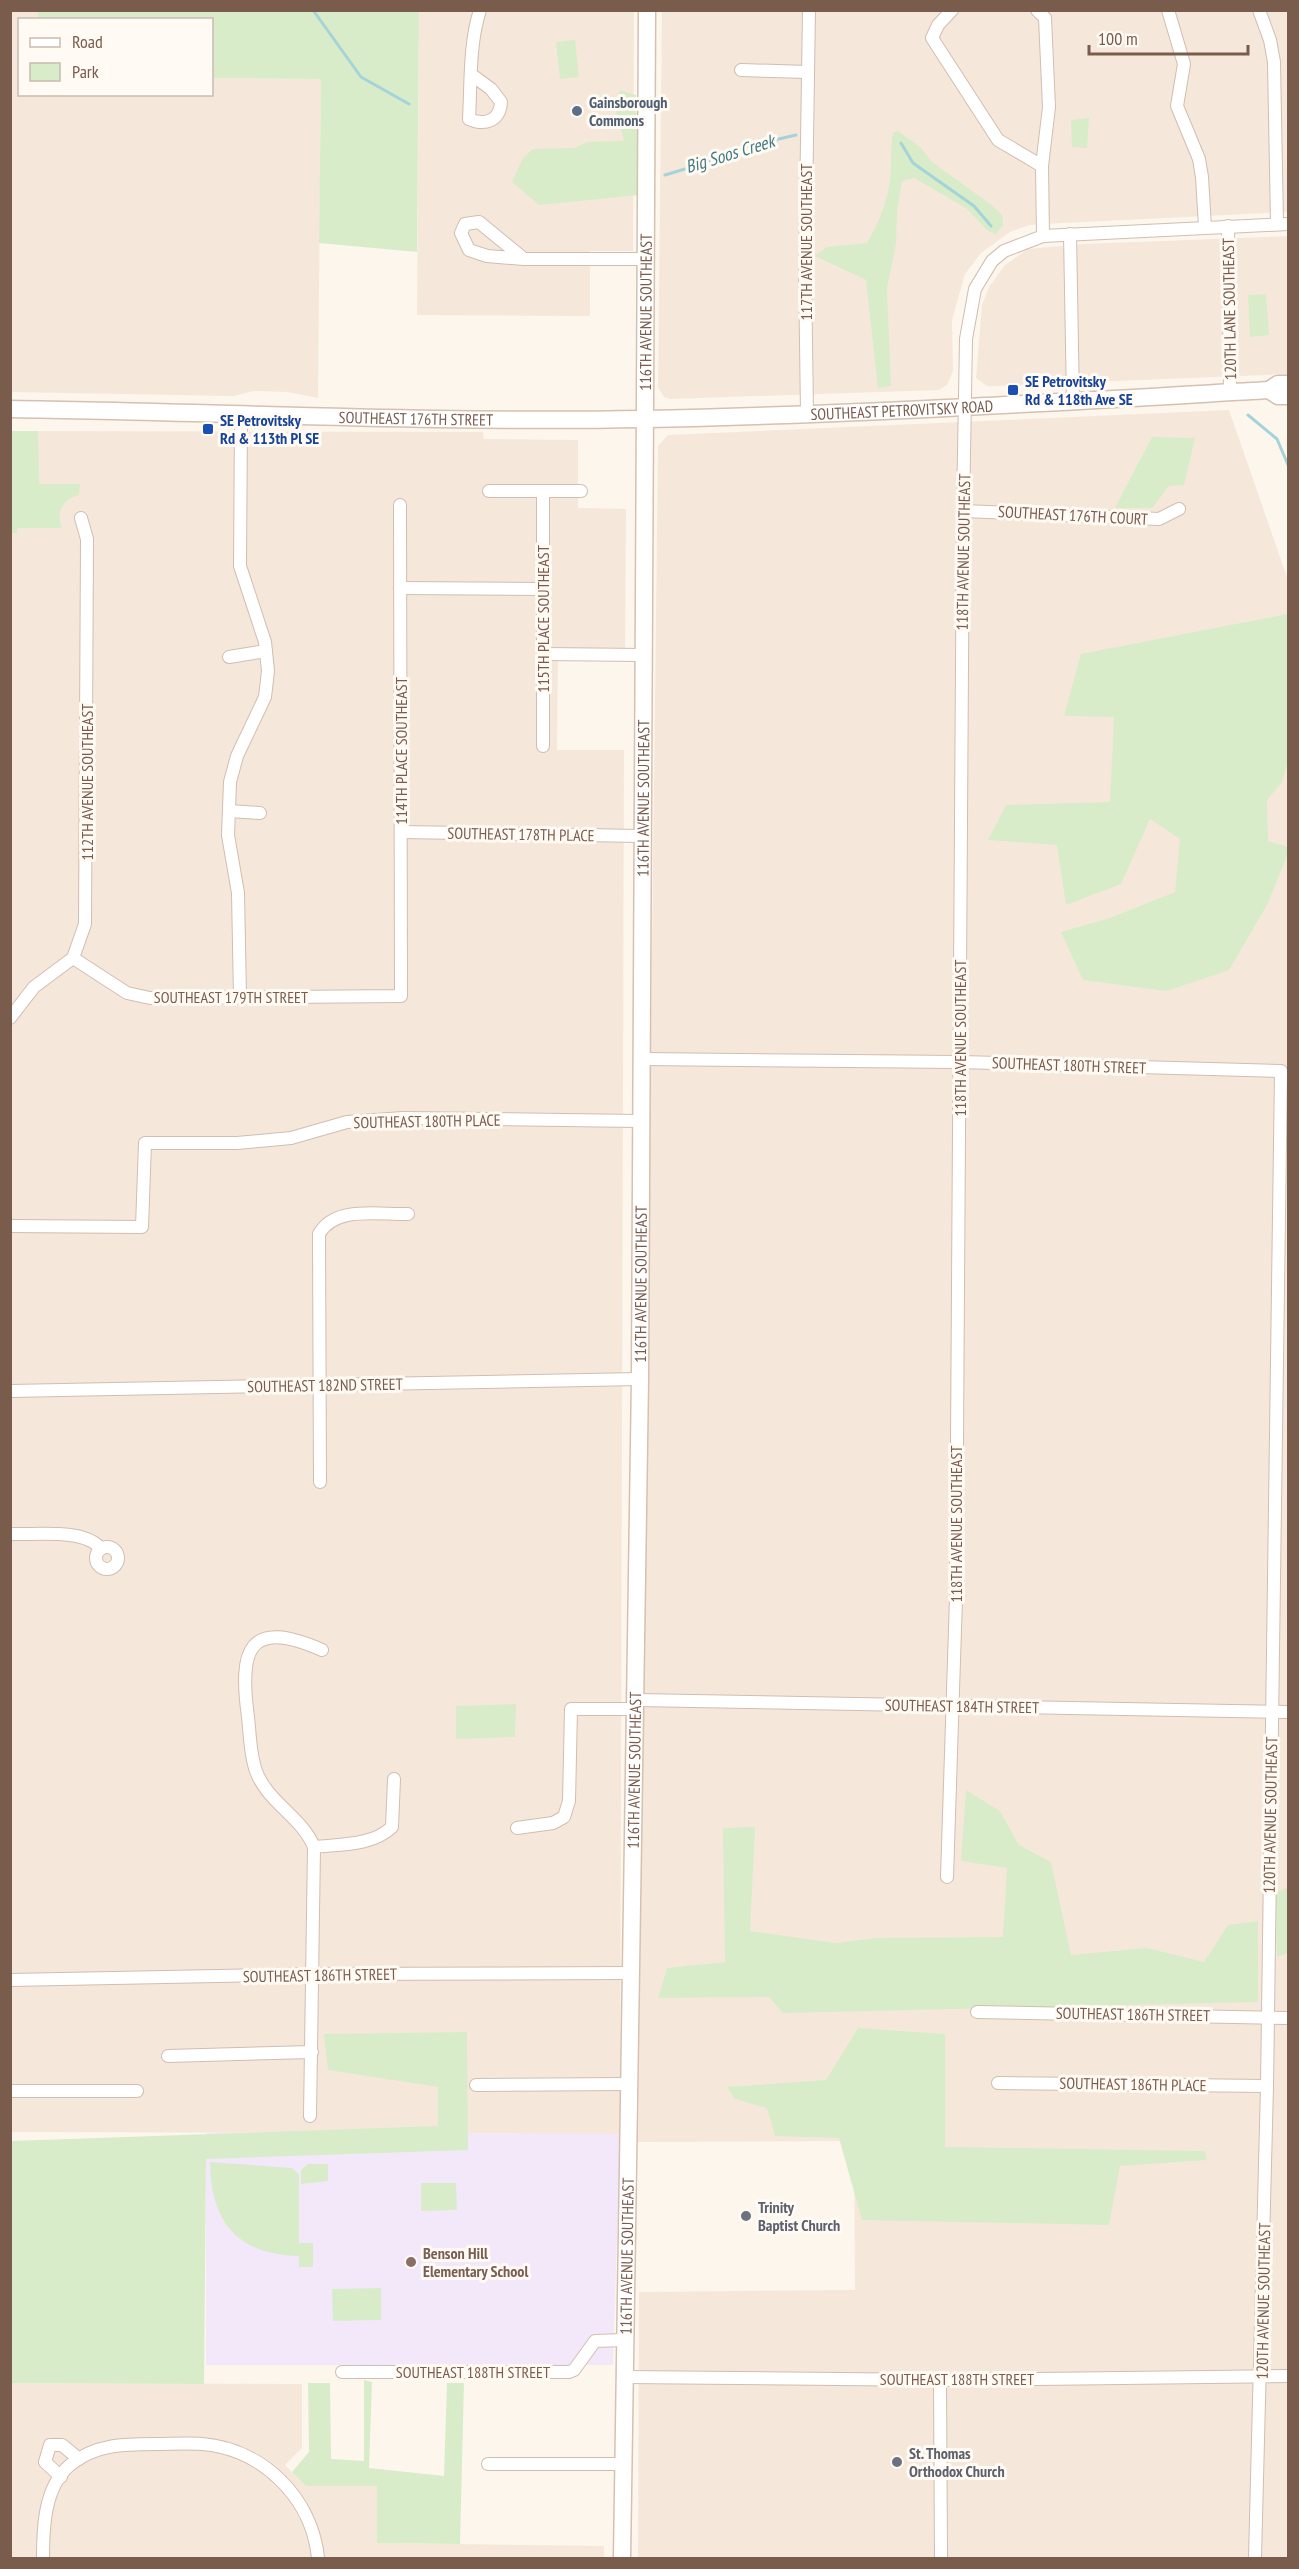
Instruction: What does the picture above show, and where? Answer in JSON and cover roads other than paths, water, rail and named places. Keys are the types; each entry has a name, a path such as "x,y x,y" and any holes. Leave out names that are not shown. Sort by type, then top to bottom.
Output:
{"street":[{"path":"472,75 475,26 480,10"},
{"name":"116TH AVENUE SOUTHEAST","path":"622,2559 629,1973 636,1704 640,1379 639,1121 647,10"},
{"name":"117TH AVENUE SOUTHEAST","path":"807,413 805,272 809,10"},
{"path":"952,10 938,25 932,38 998,140 1042,166"},
{"path":"1037,10 1045,18 1049,107 1042,166 1043,236"},
{"name":"120TH LANE SOUTHEAST","path":"1168,10 1181,52 1183,72 1177,106 1198,159 1205,227"},
{"path":"1259,10 1270,40 1274,62 1283,223"},
{"path":"741,70 808,72"},
{"path":"524,259 479,222 465,224 461,233 469,250 487,256 524,259 644,259"},
{"name":"118TH AVENUE SOUTHEAST","path":"947,1878 952,1706 960,1062 966,339 975,290 983,272 1004,251 1043,236 1283,223"},
{"name":"120TH LANE SOUTHEAST","path":"1228,226 1230,392"},
{"path":"1070,234 1073,400"},
{"name":"SOUTHEAST PETROVITSKY ROAD","path":"643,419 965,406 1269,390 1278,384 1288,384"},
{"name":"SOUTHEAST PETROVITSKY ROAD","path":"1269,390 1278,396 1288,396"},
{"name":"SOUTHEAST 176TH STREET","path":"10,408 241,416 643,419"},
{"path":"240,996 238,893 228,835 230,782 237,756 265,697 268,671 258,615 244,584 240,566 241,416"},
{"path":"489,491 581,491"},
{"name":"115TH PLACE SOUTHEAST","path":"543,491 543,746"},
{"name":"114TH PLACE SOUTHEAST","path":"400,505 401,996"},
{"name":"SOUTHEAST 176TH COURT","path":"963,511 1159,519 1179,509"},
{"name":"112TH AVENUE SOUTHEAST","path":"73,958 85,924 87,899 87,539 81,518"},
{"path":"400,588 543,589"},
{"path":"229,657 266,651"},
{"path":"543,654 642,655"},
{"path":"229,811 260,813"},
{"name":"SOUTHEAST 178TH PLACE","path":"401,832 641,836"},
{"path":"10,1018 34,987 73,958"},
{"name":"SOUTHEAST 179TH STREET","path":"73,958 127,993 150,998 401,996"},
{"name":"SOUTHEAST 180TH STREET","path":"641,1059 960,1062 1281,1071"},
{"name":"120TH AVENUE SOUTHEAST","path":"1255,2559 1262,2375 1281,1071"},
{"name":"SOUTHEAST 180TH PLACE","path":"10,1226 142,1227 145,1143 237,1143 280,1139 347,1122 403,1118 639,1121"},
{"path":"320,1482 319,1234 323,1226 340,1215 408,1214"},
{"name":"SOUTHEAST 182ND STREET","path":"10,1391 640,1379"},
{"path":"10,1534 82,1536 96,1543 101,1549"},
{"path":"310,2116 314,1847 309,1834 265,1789 256,1771 243,1669 249,1652 257,1642 266,1639 294,1638 322,1650"},
{"name":"SOUTHEAST 184TH STREET","path":"517,1828 553,1823 564,1817 569,1801 571,1709 636,1704 952,1706 1288,1712"},
{"path":"314,1847 370,1841 383,1836 392,1827 394,1779"},
{"name":"SOUTHEAST 186TH STREET","path":"10,1980 313,1974 629,1973"},
{"name":"SOUTHEAST 186TH STREET","path":"977,2012 1288,2018"},
{"path":"168,2056 312,2052"},
{"name":"SOUTHEAST 186TH PLACE","path":"998,2083 1267,2086"},
{"path":"476,2085 628,2084"},
{"path":"10,2091 136,2091"},
{"name":"SOUTHEAST 188TH STREET","path":"342,2372 569,2372 574,2370 595,2341 625,2340"},
{"name":"SOUTHEAST 188TH STREET","path":"625,2378 940,2380 1288,2376"},
{"path":"940,2380 941,2559"},
{"path":"43,2559 43,2524 46,2508 61,2477 74,2462 92,2451 121,2444 203,2444 249,2457 273,2472 295,2495 310,2522 318,2559"},
{"path":"61,2477 45,2462 50,2445 62,2445 74,2462"},
{"path":"488,2464 623,2464"}],"waterway":[{"name":"Big Soos Creek","path":"313,10 361,77 409,104"},
{"name":"Big Soos Creek","path":"665,175 725,157 740,148 796,135"},
{"name":"Big Soos Creek","path":"901,143 913,163 974,206 991,226"},
{"name":"Big Soos Creek","path":"1248,415 1277,439 1288,465"}],"place":[{"name":"Gainsborough Commons","path":"577,111"},
{"name":"SE Petrovitsky Rd & 118th Ave SE","path":"1013,390"},
{"name":"SE Petrovitsky Rd & 113th Pl SE","path":"208,429"},
{"name":"Trinity Baptist Church","path":"746,2216"},
{"name":"Benson Hill Elementary School","path":"411,2262"},
{"name":"St. Thomas Orthodox Church","path":"897,2462"}]}
